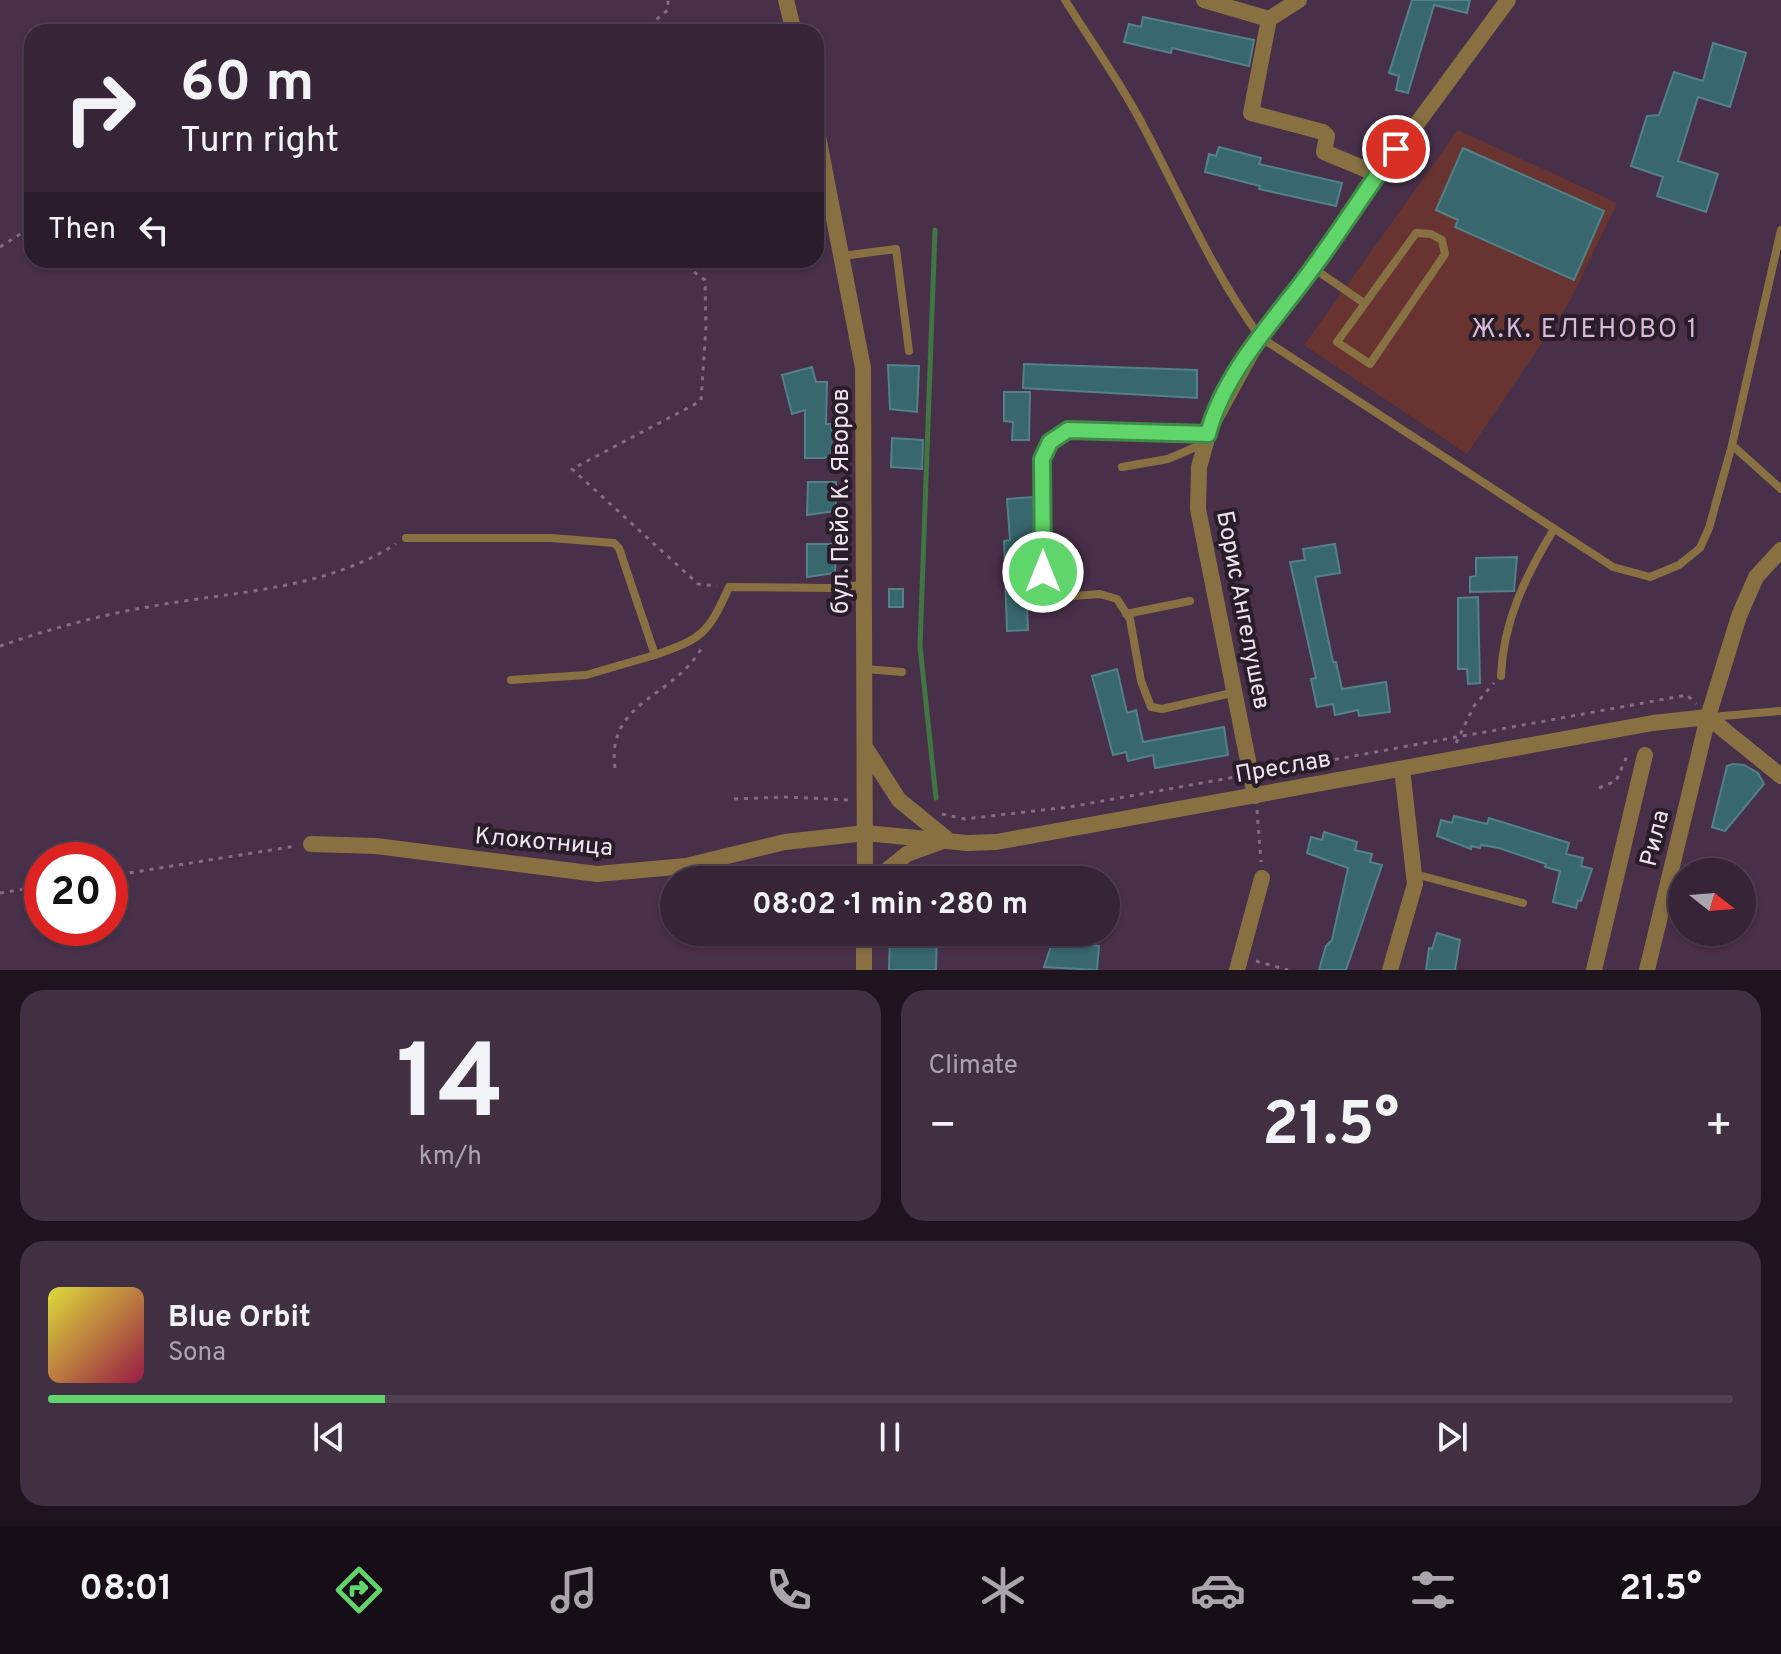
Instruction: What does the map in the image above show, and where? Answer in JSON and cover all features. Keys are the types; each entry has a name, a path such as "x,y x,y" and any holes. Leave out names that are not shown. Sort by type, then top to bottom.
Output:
{"street":[{"path":"786,0 792,24"},
{"path":"1204,0 1269,19"},
{"path":"1299,0 1269,19 1251,113 1323,132 1327,136 1324,152 1377,174"},
{"name":"Борис Ангелушев","path":"1255,796 1237,692 1198,509 1199,467 1207,438 1225,394 1260,337 1508,0"},
{"name":"бул. Пейо К. Яворов","path":"824,166 863,368 865,866"},
{"name":"Рила","path":"1647,970 1708,717 1749,587 1781,550"},
{"path":"1708,717 1781,776"},
{"name":"Преслав","path":"866,833 996,842 1653,723 1708,717"},
{"path":"864,745 899,800 948,840"},
{"path":"1594,970 1638,752"},
{"path":"1390,970 1415,874 1402,769"},
{"name":"Клокотница","path":"311,844 376,846 597,874 686,866 785,842 866,833"},
{"path":"892,866 907,854 948,840"},
{"path":"1239,963 1262,878"},
{"path":"864,946 864,970"}],"lane":[{"path":"1065,0 1139,118 1237,306 1260,337 1613,567 1650,577 1679,565 1700,548 1709,528 1732,445 1781,230"},
{"path":"1416,233 1431,234 1442,240 1445,254 1370,364 1337,342 1364,303 1416,233"},
{"path":"842,256 896,249 909,351"},
{"path":"1313,268 1364,303"},
{"path":"1207,438 1068,430 1050,442 1042,459 1043,572 1058,597 1100,594 1117,599 1126,614 1141,681 1151,707 1162,709 1237,692"},
{"path":"1122,467 1168,459 1207,438"},
{"path":"1732,445 1781,489"},
{"path":"1501,676 1512,612 1530,568 1554,529"},
{"path":"406,538 551,538 614,543 619,548 655,655"},
{"path":"511,680 586,675 694,641 714,620 729,587 830,588 864,585"},
{"path":"1126,614 1190,601"},
{"path":"864,669 902,672"},
{"path":"1708,717 1781,711"},
{"path":"1415,874 1523,903"}],"path":[{"path":"651,24 668,10 668,0"},
{"path":"0,247 24,232"},
{"path":"689,268 705,280 701,401 572,469 698,584 729,587"},
{"path":"0,646 145,607 330,577 370,560 406,538"},
{"path":"615,768 614,741 624,719 684,672 699,653 714,620"},
{"path":"1447,761 1474,706 1501,676"},
{"path":"938,813 965,819 1069,807 1687,695"},
{"path":"1599,788 1616,781 1638,752"},
{"path":"1255,796 1262,878"},
{"path":"734,799 785,797 865,801"},
{"path":"128,873 311,844"},
{"path":"0,893 24,889"},
{"path":"1239,963 1288,970"}],"shaded area":[{"path":"1458,130 1617,203 1570,301 1467,454 1304,345"}],"building":[{"path":"1412,0 1470,0 1467,13 1434,5 1408,93 1396,90 1399,76 1389,73"},
{"path":"1143,17 1254,40 1249,66 1172,48 1171,53 1124,42 1129,24 1141,27"},
{"path":"1713,43 1746,53 1730,107 1698,97 1678,161 1718,174 1706,212 1657,196 1663,177 1631,166 1647,116 1659,115 1674,72 1703,81"},
{"path":"1219,147 1261,158 1259,164 1342,183 1336,206 1259,189 1260,186 1205,172 1209,154 1216,156"},
{"path":"1463,148 1604,211 1574,280 1455,227 1458,220 1436,210"},
{"path":"1024,364 1197,370 1197,398 1023,388"},
{"path":"888,365 919,366 917,412 890,409"},
{"path":"812,367 816,382 827,382 826,424 831,424 831,430 834,430 831,455 824,458 805,458 805,410 792,414 782,375"},
{"path":"1004,392 1030,392 1029,440 1012,440 1013,422 1004,421"},
{"path":"892,438 923,440 922,469 891,467"},
{"path":"808,482 836,482 836,511 807,515"},
{"path":"1033,497 1036,544 1024,545 1028,630 1007,631 1004,541 1010,540 1007,499"},
{"path":"807,544 836,544 835,573 807,577"},
{"path":"1335,544 1340,573 1315,577 1333,662 1336,662 1342,689 1386,682 1390,712 1359,716 1358,710 1335,715 1333,704 1317,707 1311,679 1316,678 1290,562 1305,560 1303,549"},
{"path":"1517,557 1514,591 1470,592 1470,577 1476,576 1476,558"},
{"path":"889,589 903,589 903,607 889,607"},
{"path":"1478,597 1480,683 1468,684 1467,669 1458,669 1458,598"},
{"path":"1117,669 1127,713 1136,710 1143,742 1224,727 1228,755 1155,768 1153,755 1128,761 1126,752 1113,755 1092,676"},
{"path":"1744,765 1758,773 1764,784 1725,831 1712,827 1727,766"},
{"path":"1454,816 1487,824 1489,818 1569,843 1566,854 1583,858 1581,866 1592,869 1581,901 1578,900 1576,908 1553,902 1560,871 1545,867 1546,864 1499,848 1481,845 1480,848 1471,846 1471,849 1437,836 1441,820 1452,823"},
{"path":"1324,832 1357,842 1355,850 1372,854 1370,862 1382,865 1346,970 1319,970 1326,946 1332,940 1348,868 1307,853 1311,837 1322,840"},
{"path":"1437,933 1460,940 1455,970 1426,970 1429,948 1432,949"},
{"path":"890,946 937,946 936,970 889,970"},
{"path":"1051,946 1099,946 1097,970 1044,967"}],"waterway":[{"path":"935,230 920,646 936,798"}],"district":[{"name":"Ж.К. ЕЛЕНОВО 1","path":"1585,328"}],"route":[{"path":"1043,572 1042,459 1050,442 1068,430 1208,434 1225,394 1260,337 1313,268 1396,149"}]}
